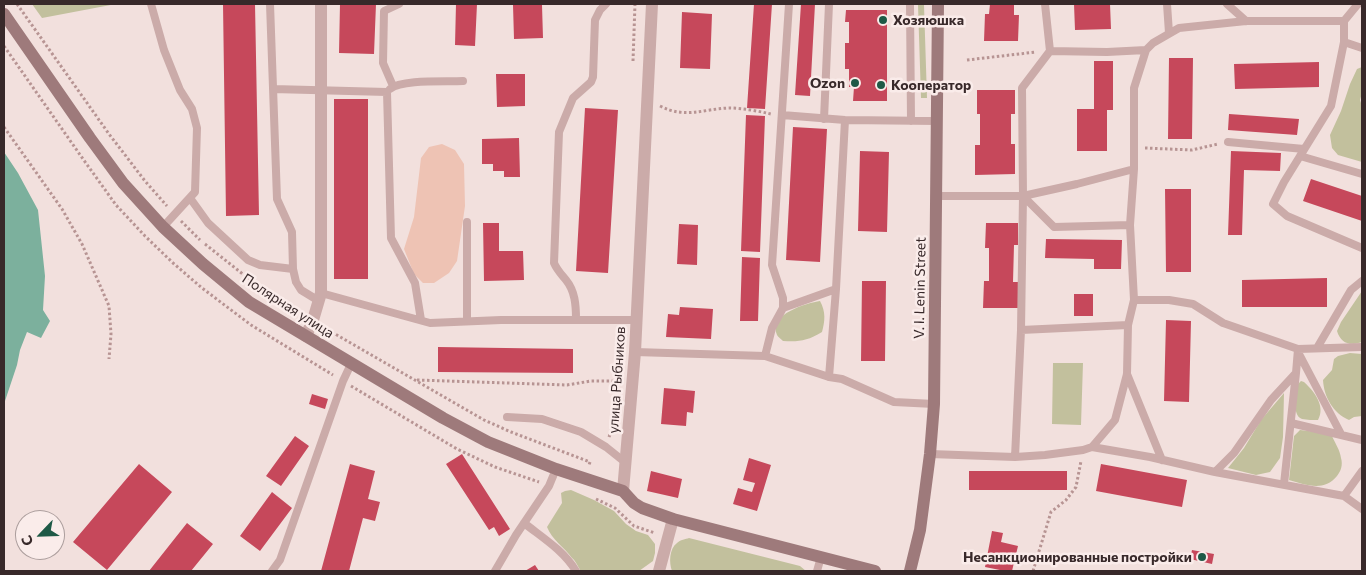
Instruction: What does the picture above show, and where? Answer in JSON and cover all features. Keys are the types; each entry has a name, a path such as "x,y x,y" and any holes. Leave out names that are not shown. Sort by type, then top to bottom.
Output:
{"main road":[{"name":"V. I. Lenin Street","path":"910,571 920,530 930,454 934,404 938,4"},
{"name":"Полярная улица","path":"4,14 123,183 162,227 203,264 250,302 351,364 488,442 556,469 623,491"},
{"path":"623,491 634,503 642,508 673,519 875,571"}],"street":[{"path":"306,336 320,297 321,4"},
{"name":"улица Рыбников","path":"623,491 637,320 652,4"},
{"path":"659,571 673,519"}],"lane":[{"path":"152,4 164,50 180,90 192,109 197,128 195,192 162,227"},
{"path":"270,4 276,199 292,232 293,269 296,282 301,290 320,297 430,323 576,319 637,320"},
{"path":"394,86 383,63 384,11 399,4"},
{"path":"576,319 576,301 571,286 556,269 554,263 559,132 573,98 591,82 593,77 595,20 600,10 606,4"},
{"path":"765,356 772,328 783,308 783,298 772,264 789,4"},
{"path":"824,119 829,4"},
{"path":"910,4 911,121"},
{"path":"1015,457 1021,330 1022,88 1050,51 1046,4"},
{"path":"1167,4 1169,34"},
{"path":"1226,4 1246,21"},
{"path":"1358,4 1344,21 1344,42 1331,106 1284,182 1273,204 1287,216 1362,248"},
{"path":"1092,447 1115,420 1127,374 1128,325 1134,300 1130,225 1134,169 1134,88 1146,50 1153,43 1178,28 1246,21 1344,21"},
{"path":"1344,42 1362,48"},
{"path":"1050,51 1107,52 1146,50"},
{"path":"273,89 387,92 394,86 405,83 463,81"},
{"path":"387,92 391,238 415,283 421,320"},
{"path":"782,116 845,120 937,121"},
{"path":"830,377 845,120"},
{"path":"1228,142 1302,153 1362,174"},
{"path":"936,196 1022,196 1134,169"},
{"path":"1022,196 1054,227 1130,225"},
{"path":"190,198 208,224 248,260 260,266 293,269"},
{"path":"467,321 468,222"},
{"path":"1317,348 1350,290 1362,281"},
{"path":"783,308 836,290"},
{"path":"1134,300 1169,300 1193,304 1223,323 1298,350 1362,347"},
{"path":"1021,330 1128,325"},
{"path":"1284,484 1298,350"},
{"path":"1298,350 1342,434"},
{"path":"635,352 765,356 830,377 842,379 894,402 934,404"},
{"path":"272,571 280,560 342,381 351,364"},
{"path":"1215,472 1234,453 1271,400 1296,373"},
{"path":"1127,374 1162,460"},
{"path":"507,417 542,419 581,432 626,463"},
{"path":"1291,423 1362,440"},
{"path":"930,454 1015,457 1045,455 1092,447 1344,496 1362,509"},
{"path":"495,571 549,486 556,469"},
{"path":"1344,496 1362,471"},
{"path":"524,523 556,547 576,571"},
{"path":"818,571 821,557"}],"path":[{"path":"16,4 145,181 204,244 254,283 312,320 484,420 590,462"},
{"path":"633,65 635,4"},
{"path":"967,60 1050,51"},
{"path":"659,106 669,111 680,113 707,112 728,108 782,116"},
{"path":"4,128 62,209 86,252 109,306 111,334 109,359"},
{"path":"1134,148 1192,150 1228,142"},
{"path":"587,470 590,462 606,448 611,432 620,319"},
{"path":"416,380 567,385 591,381 616,381"},
{"path":"1032,571 1051,512 1066,500 1076,487 1083,450"}],"shaded area":[{"path":"32,4 116,4 42,18"},
{"path":"918,5 924,5 927,98 921,98"},
{"path":"1362,67 1362,93 1360,100 1362,106 1362,162 1338,155 1332,148 1330,135 1357,69"},
{"path":"4,152 38,210 45,276 43,310 50,321 41,338 27,332 4,404"},
{"path":"1362,291 1362,342 1346,343 1341,339 1337,331"},
{"path":"820,301 824,316 822,332 798,341 783,341 778,337 776,328 778,321 783,316 798,307"},
{"path":"1350,353 1362,354 1362,416 1349,420 1338,413 1330,404 1323,380 1332,370 1334,359"},
{"path":"1053,363 1083,363 1081,425 1052,424"},
{"path":"1301,381 1308,386 1318,399 1321,409 1318,420 1302,419 1297,413 1296,398 1298,384"},
{"path":"1284,393 1283,437 1280,458 1270,472 1256,475 1228,468 1244,448 1261,420"},
{"path":"1300,430 1332,436 1342,461 1340,472 1332,481 1321,486 1315,486 1289,480 1294,436"},
{"path":"571,490 614,511 626,524 636,531 648,535 655,544 653,561 639,571 581,571 575,561 552,536 547,527 562,503 561,493"},
{"path":"689,538 800,566 806,571 672,571 670,560 672,549 681,540"}],"sand":[{"path":"442,144 455,150 464,164 465,206 457,261 449,273 434,283 423,283 414,274 404,249 414,217 421,158 429,147"}],"building":[{"path":"223,4 255,4 259,215 226,216"},
{"path":"340,4 376,4 374,54 339,53"},
{"path":"456,4 477,4 475,46 455,45"},
{"path":"754,4 772,4 765,109 747,108"},
{"path":"801,4 815,4 810,96 795,95"},
{"path":"990,4 1014,4 1014,15 1019,15 1018,41 984,41 985,14 989,14"},
{"path":"1074,4 1110,4 1111,29 1075,30"},
{"path":"513,5 542,5 543,38 514,39"},
{"path":"846,10 887,10 887,101 853,101 854,87 849,87 849,69 845,69 845,43 849,43 849,22 845,22"},
{"path":"682,12 712,14 710,69 680,68"},
{"path":"1169,58 1193,58 1192,139 1168,139"},
{"path":"1094,61 1113,61 1113,110 1107,110 1107,151 1077,151 1077,109 1094,109"},
{"path":"1319,62 1319,87 1235,89 1234,64"},
{"path":"496,74 525,74 525,106 497,107"},
{"path":"977,90 1015,90 1015,114 1011,114 1011,144 1015,144 1015,174 975,175 975,145 980,145 980,114 977,114"},
{"path":"334,99 368,99 368,279 334,279"},
{"path":"585,108 618,110 608,273 576,271"},
{"path":"1229,114 1299,119 1297,135 1228,130"},
{"path":"746,115 765,116 760,252 741,251"},
{"path":"793,127 827,129 820,262 786,260"},
{"path":"519,138 520,177 504,177 504,171 493,171 493,164 482,164 482,139"},
{"path":"860,151 889,152 887,232 858,231"},
{"path":"1231,151 1281,153 1280,171 1244,170 1242,235 1228,235"},
{"path":"1311,179 1362,196 1362,221 1303,201"},
{"path":"1165,189 1191,189 1191,272 1166,272"},
{"path":"483,223 499,223 499,251 523,251 524,280 484,281"},
{"path":"986,223 1018,223 1018,245 1014,245 1013,282 1018,282 1018,308 983,308 984,281 989,281 989,248 985,248"},
{"path":"679,224 698,225 697,265 677,264"},
{"path":"1046,239 1122,240 1121,269 1094,269 1094,259 1045,258"},
{"path":"742,257 760,258 758,321 740,321"},
{"path":"1327,278 1327,307 1242,307 1242,280"},
{"path":"862,281 886,281 885,361 861,361"},
{"path":"1074,294 1093,294 1093,316 1074,316"},
{"path":"680,307 713,309 711,339 666,337 668,314 679,315"},
{"path":"1166,320 1191,321 1189,402 1164,401"},
{"path":"438,347 573,349 573,373 438,372"},
{"path":"664,388 695,391 693,413 687,412 686,426 661,424"},
{"path":"312,394 328,399 325,409 309,404"},
{"path":"295,436 309,446 281,486 266,476"},
{"path":"462,454 510,529 499,536 494,527 489,530 446,464"},
{"path":"749,458 771,465 757,511 733,504 738,488 752,492 755,483 743,480"},
{"path":"139,464 172,492 107,570 73,542"},
{"path":"350,464 375,471 368,499 380,502 375,521 363,518 349,571 321,571"},
{"path":"1101,464 1187,480 1182,507 1096,491"},
{"path":"651,471 682,479 678,498 647,491"},
{"path":"969,471 1067,471 1067,490 969,490"},
{"path":"272,492 292,508 260,551 240,536"},
{"path":"187,523 213,544 191,571 149,571"},
{"path":"992,531 1003,533 1001,542 1018,546 1012,571 985,567"},
{"name":"Несанкционированные постройки","path":"1192,550 1214,554 1212,564 1190,559"},
{"path":"535,565 539,571 525,571"}],"place":[{"name":"Хозяюшка","path":"883,20"},
{"name":"Ozon","path":"855,83"},
{"name":"Кооператор","path":"881,85"},
{"name":"Несанкционированные постройки","path":"1202,557"}]}
